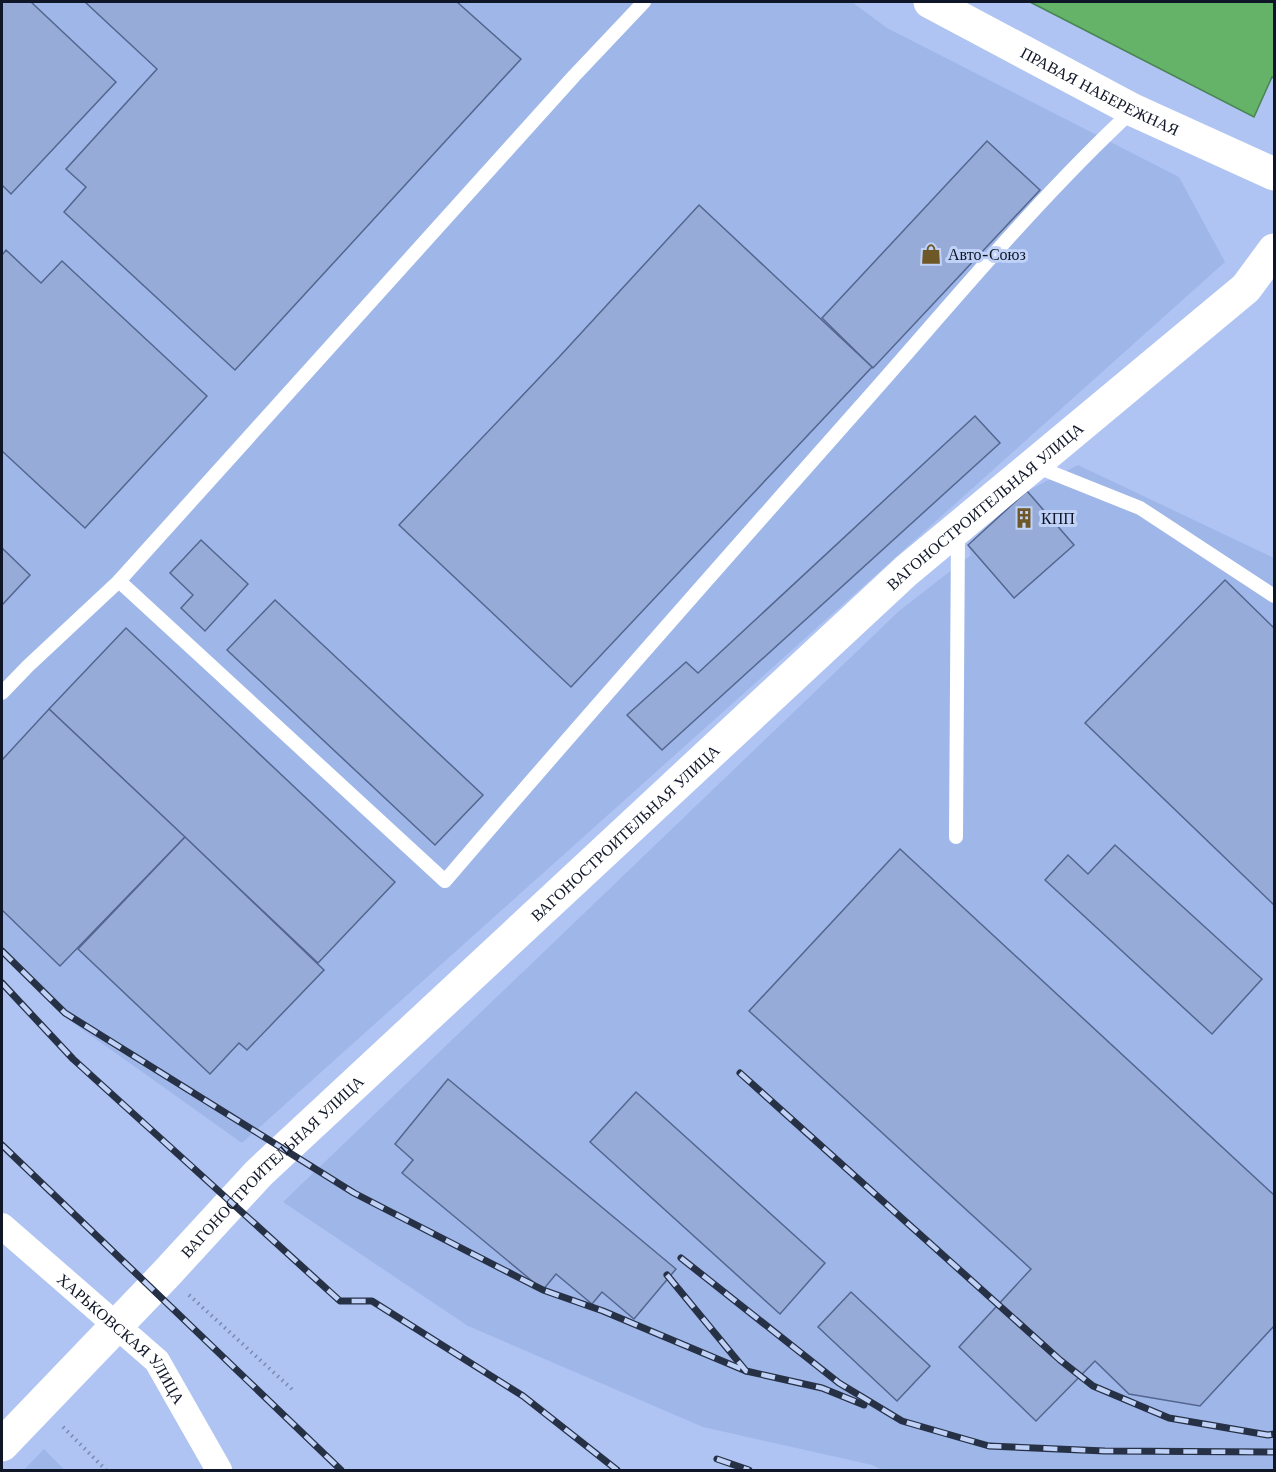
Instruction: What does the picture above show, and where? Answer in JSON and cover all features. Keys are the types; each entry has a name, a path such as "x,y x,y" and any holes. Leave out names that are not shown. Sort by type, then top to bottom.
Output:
{"main road":[{"name":"ПРАВАЯ НАБЕРЕЖНАЯ","path":"930,2 1133,110 1275,174"},
{"name":"ВАГОНОСТРОИТЕЛЬНАЯ УЛИЦА","path":"9,1438 259,1173 906,571 1246,288 1275,250"}],"street":[{"name":"ХАРЬКОВСКАЯ УЛИЦА","path":"2,1226 158,1361 219,1470"}],"lane":[{"path":"2,693 119,580 574,75 644,2"},
{"path":"119,580 445,881 563,742 1008,238 1102,138 1133,110"},
{"path":"1033,466 1140,508 1275,596"},
{"path":"956,837 958,528"}],"path":[{"path":"166,1274 294,1391"},
{"path":"42,1405 105,1470"}],"shaded area":[{"path":"2,2 852,2 887,28 1179,177 1225,262 242,1143 72,1022 2,956"},
{"path":"1030,2 1274,2 1274,78 1272,77 1254,117"},
{"path":"1078,465 1274,558 1274,1470 883,1470 872,1465 703,1427 468,1326 283,1202 899,611 971,555 968,545 1027,491"},
{"path":"44,1449 65,1470 24,1470"}],"building":[{"path":"2,2 31,2 116,82 11,194 2,185"},
{"path":"85,2 457,2 521,59 235,370 64,212 86,187 66,169 157,69"},
{"name":"Авто-Союз","path":"987,141 1040,190 873,368 822,318"},
{"path":"699,205 872,367 571,687 399,525 560,356"},
{"path":"6,250 41,283 62,261 207,396 85,528 2,451 2,255"},
{"path":"975,416 1000,443 662,750 627,715 686,662 698,673"},
{"name":"КПП","path":"1027,491 1074,545 1014,598 968,545"},
{"path":"201,540 248,584 205,631 181,608 193,595 170,573"},
{"path":"2,548 30,575 2,605"},
{"path":"1225,580 1274,628 1274,905 1085,723"},
{"path":"275,600 483,795 435,845 227,650"},
{"path":"126,628 395,882 318,963 49,709"},
{"path":"49,709 185,837 60,966 2,910 2,760"},
{"path":"185,837 324,970 247,1050 239,1043 210,1074 78,949"},
{"path":"1115,845 1262,979 1212,1034 1045,880 1068,855 1088,874"},
{"path":"900,849 1274,1195 1274,1326 1200,1406 1129,1394 1095,1361 1036,1421 959,1347 1031,1269 749,1011"},
{"path":"448,1079 676,1269 634,1319 602,1292 592,1304 556,1274 543,1290 402,1173 413,1160 395,1144"},
{"path":"636,1092 825,1263 780,1314 590,1142"},
{"path":"851,1292 930,1366 897,1401 818,1327"}],"railway":[{"path":"2,951 65,1013 354,1193 543,1290 603,1311 746,1371"},
{"path":"2,983 73,1059 340,1301 372,1301 523,1396 617,1470"},
{"path":"740,1073 1060,1360 1093,1386 1169,1418 1268,1435 1274,1434"},
{"path":"2,1145 341,1470"},
{"path":"681,1258 839,1383 902,1421 989,1446 1105,1451 1274,1452"},
{"path":"667,1275 746,1371 822,1388 864,1405"},
{"path":"717,1459 749,1470"}],"place":[{"name":"Авто-Союз","path":"931,254"},
{"name":"КПП","path":"1024,518"}]}
